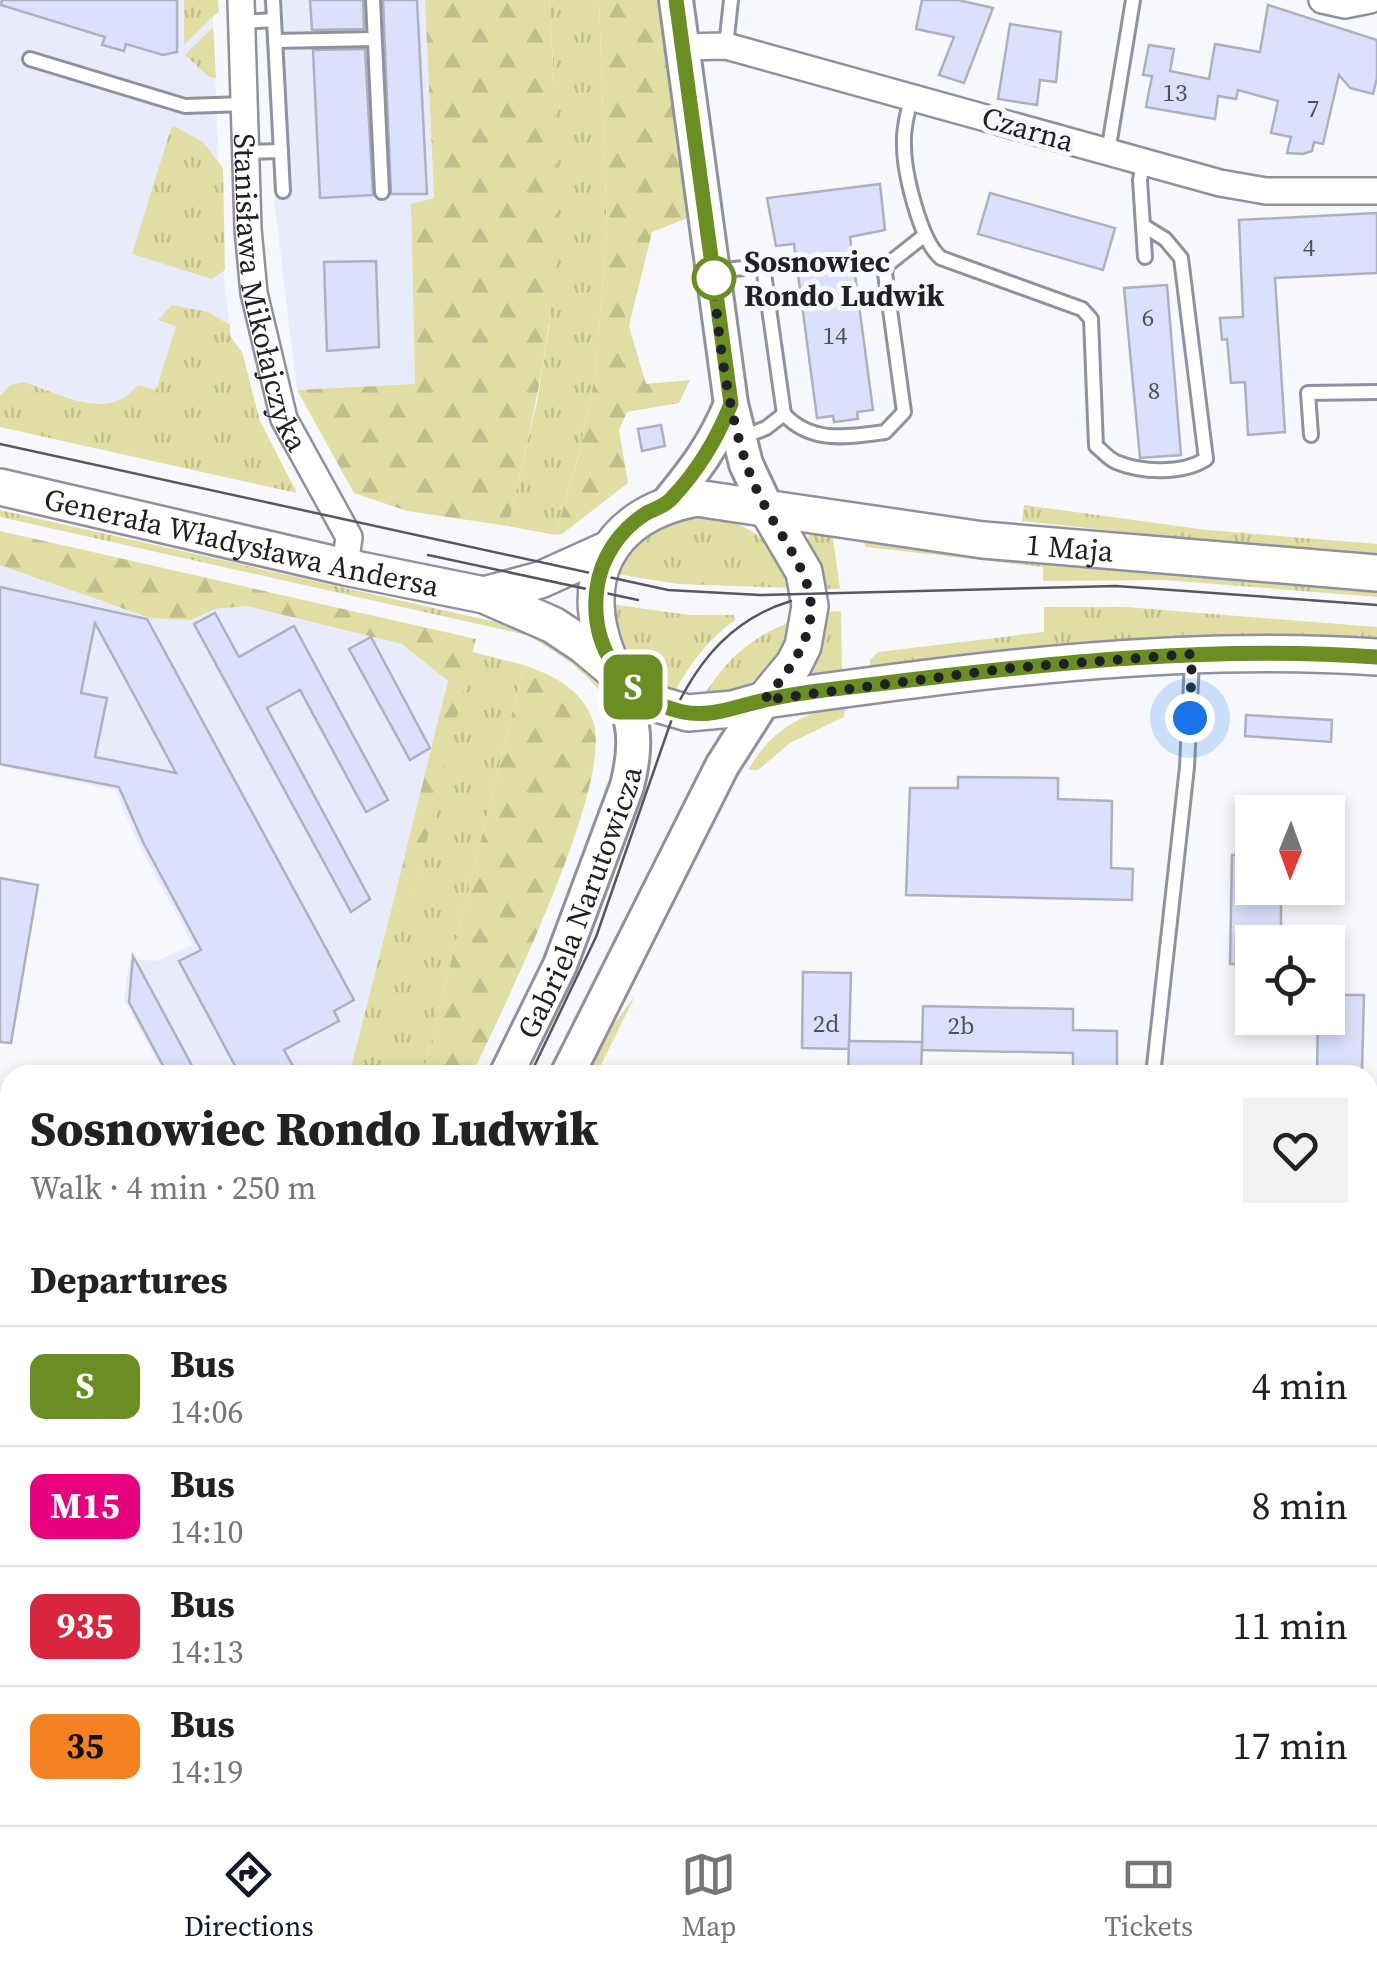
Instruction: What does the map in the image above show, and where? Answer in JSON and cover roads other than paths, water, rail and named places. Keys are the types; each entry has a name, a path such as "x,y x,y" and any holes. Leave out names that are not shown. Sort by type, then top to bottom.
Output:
{"main road":[{"name":"Generała Władysława Andersa","path":"0,487 484,595 553,625 613,670"},
{"path":"764,700 794,664 803,646 810,606 804,572 767,510 732,501 696,498 667,504 635,521 612,548 599,577 596,626 613,670 657,704 688,713 718,712 764,700 1011,668 1192,654 1278,652 1377,657"},
{"name":"1 Maja","path":"767,510 983,540 1377,573"},
{"name":"Generała Władysława Andersa","path":"484,595 540,580 612,548"}],"street":[{"path":"676,0 731,404 746,464 767,510"},
{"path":"1322,0 1344,5 1370,0"},
{"name":"Stanisława Mikołajczyka","path":"241,11 254,293 271,376 288,428 349,537 345,567"},
{"name":"Czarna","path":"682,47 726,46 1143,164 1266,191 1377,191"},
{"path":"667,504 710,450 731,404"},
{"name":"Gabriela Narutowicza","path":"511,1065 560,965 628,786 634,762 634,720 613,670"},
{"name":"Gabriela Narutowicza","path":"572,1065 722,766 764,700"}],"lane":[{"path":"273,0 283,191"},
{"path":"372,0 382,192"},
{"path":"726,46 731,0"},
{"path":"1108,152 1133,0"},
{"path":"241,11 274,20"},
{"path":"275,41 374,39"},
{"path":"30,59 185,106 244,104"},
{"path":"912,96 904,148 925,235 934,252 941,258 1082,309 1091,319 1096,446 1115,462 1166,470 1190,469 1206,459 1181,258 1164,239 1144,226"},
{"path":"246,152 281,151"},
{"path":"1143,164 1140,180 1145,257"},
{"path":"713,271 764,266 784,414 792,423 820,436 885,432 904,412 884,273 887,265 925,235"},
{"path":"1311,435 1308,392 1377,392"},
{"path":"739,438 766,428 784,414"},
{"path":"1154,1065 1186,767 1192,654"}],"tram line":[{"path":"0,444 668,590 760,595 1116,586 1377,605"},
{"path":"428,555 638,600"},
{"path":"535,1065 596,937 685,691 708,657 736,629 791,601"}],"place":[{"name":"Sosnowiec Rondo Ludwik","path":"714,278"}]}
